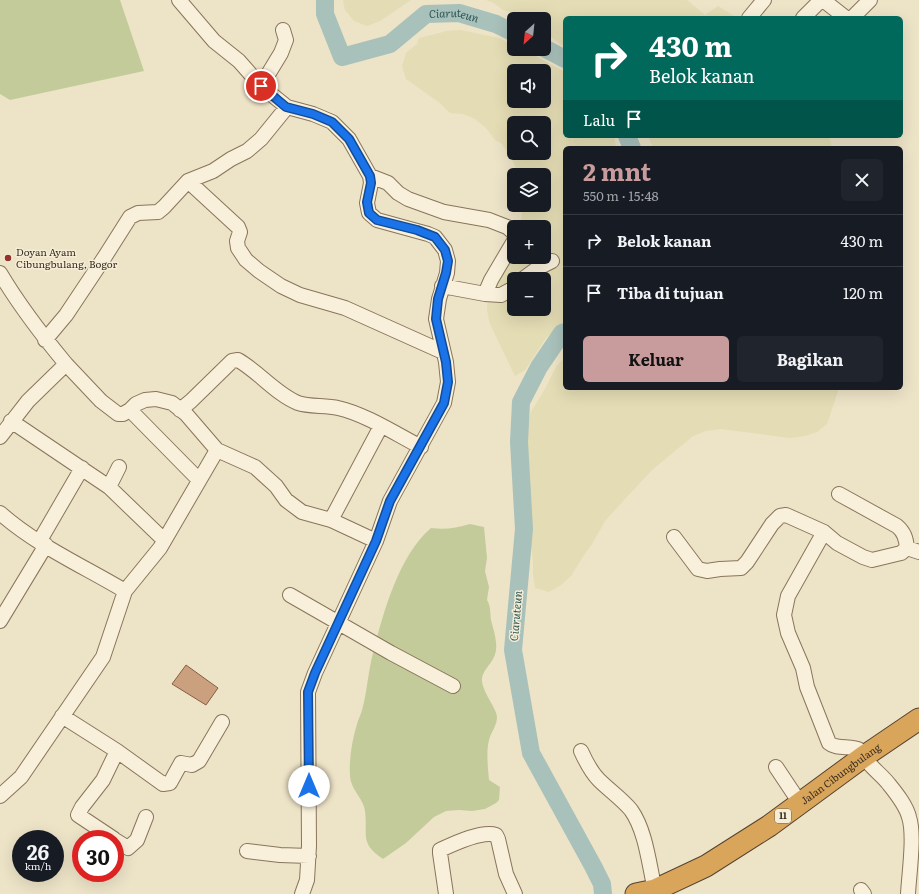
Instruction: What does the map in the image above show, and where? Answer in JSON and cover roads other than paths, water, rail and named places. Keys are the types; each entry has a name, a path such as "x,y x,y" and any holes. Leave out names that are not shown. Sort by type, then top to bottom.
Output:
{"highway":[{"name":"Jalan Cibungbulang","path":"645,892 706,866 769,826 863,757 919,719"}],"street":[{"path":"179,0 214,41 239,61 261,86 286,107 313,114 332,122 349,139 370,176 371,183 367,202 369,213 374,218 435,237 445,250 448,261 438,299 436,319 446,362 448,382 444,403 390,501 376,541 315,673 308,692 309,856 307,880 302,894"},
{"path":"751,16 764,0"},
{"path":"854,16 870,0"},
{"path":"805,16 816,2 842,16"},
{"path":"261,86 286,40 282,30"},
{"path":"45,340 66,315 130,217 138,213 158,212 188,181 214,171 231,159 247,151 261,139 286,107"},
{"path":"370,176 388,183 398,193 408,199 444,212 489,220 507,227"},
{"path":"188,181 238,227 240,232 237,242 238,248 246,260 281,286 300,295 345,308 443,352"},
{"path":"485,294 490,280 507,252"},
{"path":"533,272 552,260"},
{"path":"0,273 4,291 66,364 101,401 114,412 123,414 136,404 145,400 156,399 172,403 191,419 217,450 255,467 276,486 286,500 302,512 332,520 376,541"},
{"path":"442,286 485,294 501,295 507,292"},
{"path":"180,410 232,361 238,360 250,366 287,396 299,403 338,408 358,415 421,447"},
{"path":"0,437 28,401 66,364"},
{"path":"130,410 198,480"},
{"path":"11,421 109,487 164,540"},
{"path":"332,520 382,426"},
{"path":"0,796 20,777 103,658 125,591 160,548 198,480 217,450"},
{"path":"0,621 82,468"},
{"path":"109,487 119,468"},
{"path":"674,537 698,569 707,571 741,568 747,562 772,524 780,516 786,515 824,532 837,543 863,557 872,560 913,550 903,531 897,526 839,494"},
{"path":"0,512 13,524 42,544 125,591"},
{"path":"824,532 788,596 784,615 788,633 803,668 807,687 829,743 833,746 856,748 860,750 863,757 888,783 901,801 909,817 912,838 908,894"},
{"path":"290,596 338,624 453,686"},
{"path":"62,716 117,751 163,784 170,783 180,763 192,765 199,761 222,722"},
{"path":"100,830 78,816 82,808 103,780 117,751"},
{"path":"581,751 591,770 599,780 630,809 637,821 645,843 645,892"},
{"path":"776,767 800,803"},
{"path":"124,845 128,848 137,840 146,817"},
{"path":"446,894 440,850 456,842 485,834 496,835 506,874 515,894"},
{"path":"247,851 280,855 309,856"}],"waterway":[{"name":"Ciaruteun","path":"325,0 325,14 342,57 390,44 426,14 459,13 496,24 507,30"},
{"name":"Ciaruteun","path":"551,52 563,58"},
{"name":"Ciaruteun","path":"628,138 631,146"},
{"name":"Ciaruteun","path":"563,333 539,367 521,402 519,442 524,529 513,650 531,753 593,866 602,884 603,894"}],"place":[{"name":"Doyan Ayam Cibungbulang, Bogor","path":"8,258"}]}
